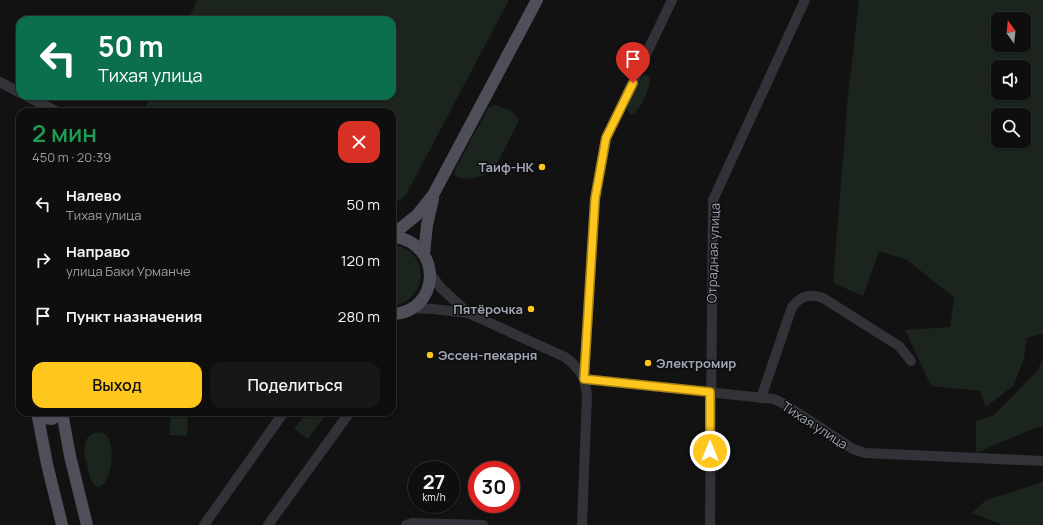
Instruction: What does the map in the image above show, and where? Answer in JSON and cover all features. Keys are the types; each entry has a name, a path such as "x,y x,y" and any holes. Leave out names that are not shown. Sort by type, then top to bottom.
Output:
{"main road":[{"path":"396,232 417,215 433,195 537,0"},
{"path":"424,254 427,225 433,195"},
{"path":"396,236 410,241 418,247 424,254 430,273 426,293 420,301 413,308 396,313"},
{"path":"39,416 47,464 62,525"},
{"path":"41,416 43,418 52,419 56,416"},
{"path":"63,416 70,456 87,525"}],"street":[{"path":"582,525 587,395 584,379 595,199 606,138 672,0"},
{"name":"Отрадная улица","path":"710,525 710,392 713,200 805,0"},
{"path":"0,82 16,91"},
{"path":"34,100 50,108"},
{"path":"430,273 440,287 468,313"},
{"path":"761,398 792,307 796,301 802,297 815,295 823,298 899,346 911,361"},
{"path":"413,308 433,308 468,313 565,357 579,369 584,379"},
{"name":"Тихая улица","path":"584,379 774,399 853,449 865,453 1043,462"},
{"path":"204,525 281,416"},
{"path":"268,525 347,416"},
{"path":"406,525 412,523 483,525"}],"shaded area":[{"path":"197,0 509,0 406,195 396,203 396,108 145,108 149,100 396,100 396,16 190,16"},
{"path":"859,0 1043,0 1043,333 1027,338 1024,358 1014,385 986,407 980,391 931,386 905,330 950,327 954,297 907,260 879,251 863,296 833,283 848,95"},
{"path":"644,75 648,75 650,78 647,92 643,102 634,114 630,114 627,109 630,100"},
{"path":"493,105 508,110 515,115 519,121 495,167 478,177 467,179 457,177 454,174 455,170 488,108"},
{"path":"396,245 404,248 413,255 419,264 421,274 419,284 414,293 406,301 396,305"},
{"path":"1043,356 1043,427 1037,427 976,453 976,421 994,415 1038,370"},
{"path":"171,416 188,416 187,436 169,435"},
{"path":"304,416 325,416 308,439 294,429"},
{"path":"99,432 105,434 110,441 112,456 107,480 103,485 98,487 93,484 91,480 85,458 84,446 88,437"},
{"path":"1043,482 1043,525 1003,525 972,513 986,500"}],"place":[{"name":"Таиф-НК","path":"542,167"},
{"name":"Пятёрочка","path":"531,309"},
{"name":"Эссен-пекарня","path":"430,355"},
{"name":"Электромир","path":"648,363"}],"route":[{"path":"633,83 606,138 595,199 584,379 710,392 710,451"}]}
